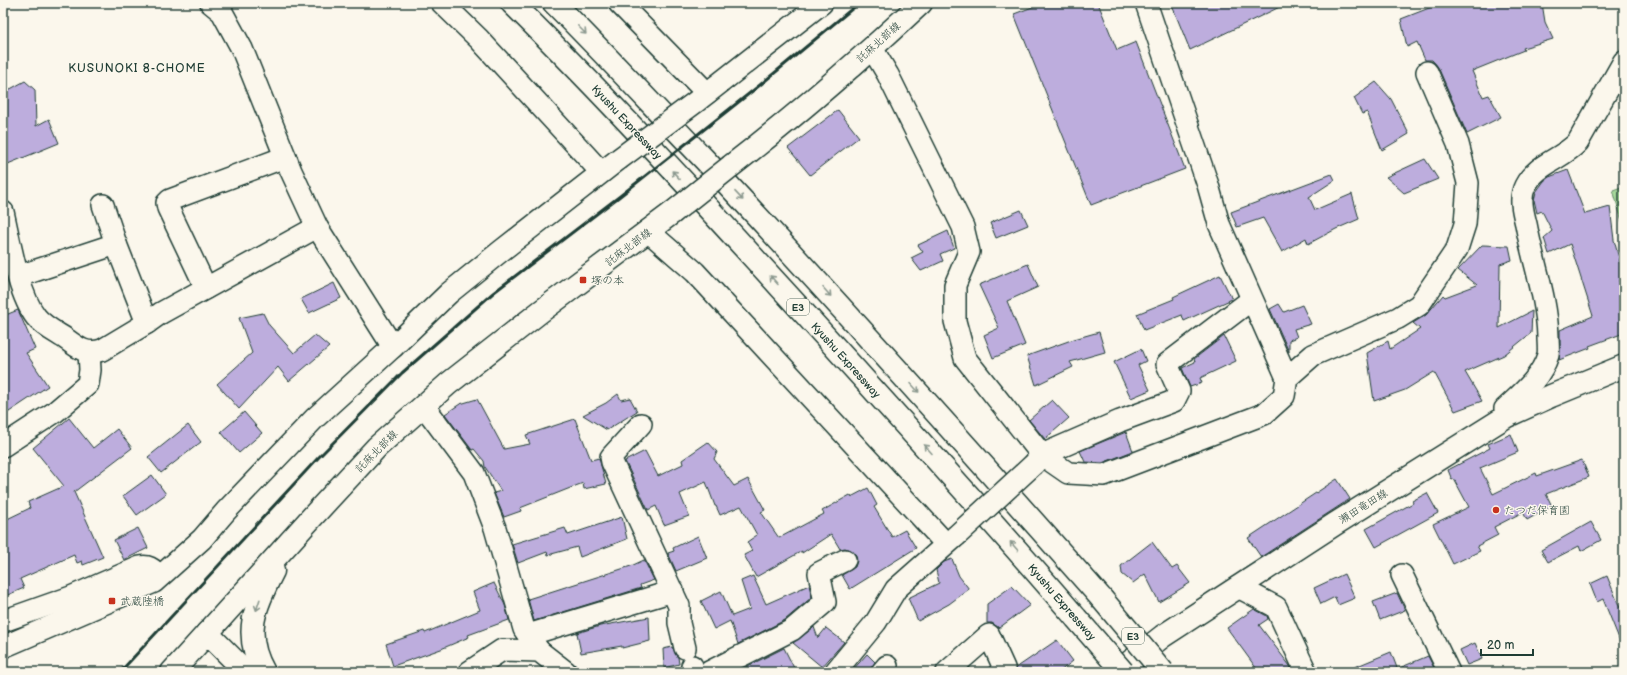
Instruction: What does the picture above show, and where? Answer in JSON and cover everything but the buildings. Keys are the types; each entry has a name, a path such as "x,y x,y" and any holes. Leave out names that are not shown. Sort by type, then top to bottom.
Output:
{"main road":[{"name":"Kyushu Expressway","path":"512,3 565,56 743,245 984,511 1123,672"},
{"name":"E3","path":"554,3 590,38 772,232 936,411 1164,672"},
{"name":"託麻北部線","path":"172,672 377,447 448,384 540,312 648,232 784,125 921,3"},
{"name":"瀬田竜田線","path":"1117,672 1163,636 1341,519 1508,416 1550,396 1624,366"},
{"name":"託麻北部線","path":"264,672 253,647 252,624 262,594 287,545"},
{"path":"207,633 246,672"}],"street":[{"path":"212,3 222,12 242,49 285,157 317,227 393,347"},
{"path":"442,3 479,39 601,172"},
{"path":"619,3 702,97"},
{"path":"3,647 157,579 202,539 226,511 315,418 393,347 449,293 601,172 702,97 822,3"},
{"path":"872,48 888,75 963,227 969,252 955,285 955,321 965,358 1038,460 1068,473 1104,475 1264,414 1284,396 1287,378 1251,300 1219,224 1208,185 1146,3"},
{"path":"1508,416 1505,409 1532,384 1541,370 1548,354 1548,329 1542,292 1529,240 1522,203 1525,186 1538,169 1571,150 1578,142 1624,60"},
{"path":"1287,378 1312,355 1398,318 1419,304 1457,249 1465,224 1468,182 1458,144 1426,72"},
{"path":"206,288 167,203 170,200 285,157"},
{"path":"103,205 116,244 147,323"},
{"path":"3,216 12,269 26,302 37,319 76,347 83,351 89,352 102,350 206,288 317,227"},
{"path":"648,232 695,272 951,540"},
{"path":"12,269 116,244"},
{"path":"835,672 876,622 896,589 1038,460 1120,421 1174,401 1180,391 1168,364 1251,300"},
{"path":"3,446 55,412 88,384 90,370 89,352"},
{"path":"424,406 474,473 495,528 523,626 534,643 566,672"},
{"path":"641,424 611,457 612,462 673,591 679,606 679,623 695,664 792,630 825,602 819,573 845,560"},
{"path":"3,621 71,597 140,567 150,567 157,579"},
{"path":"1402,575 1449,672"},
{"path":"1238,587 1276,607 1306,672"},
{"path":"469,672 502,650 534,643 673,591"},
{"path":"947,672 989,635 1004,668 1000,672"}],"green space":[{"path":"1624,186 1624,228 1613,190"}],"railway":[{"path":"120,672 318,458 402,373 493,293 620,196 760,85 859,3"}],"place":[{"name":"塚の本","path":"583,280"},
{"name":"たつだ保育園","path":"1496,510"},
{"name":"武蔵陸橋","path":"112,601"}],"district":[{"name":"KUSUNOKI 8-CHOME","path":"137,68"}]}
